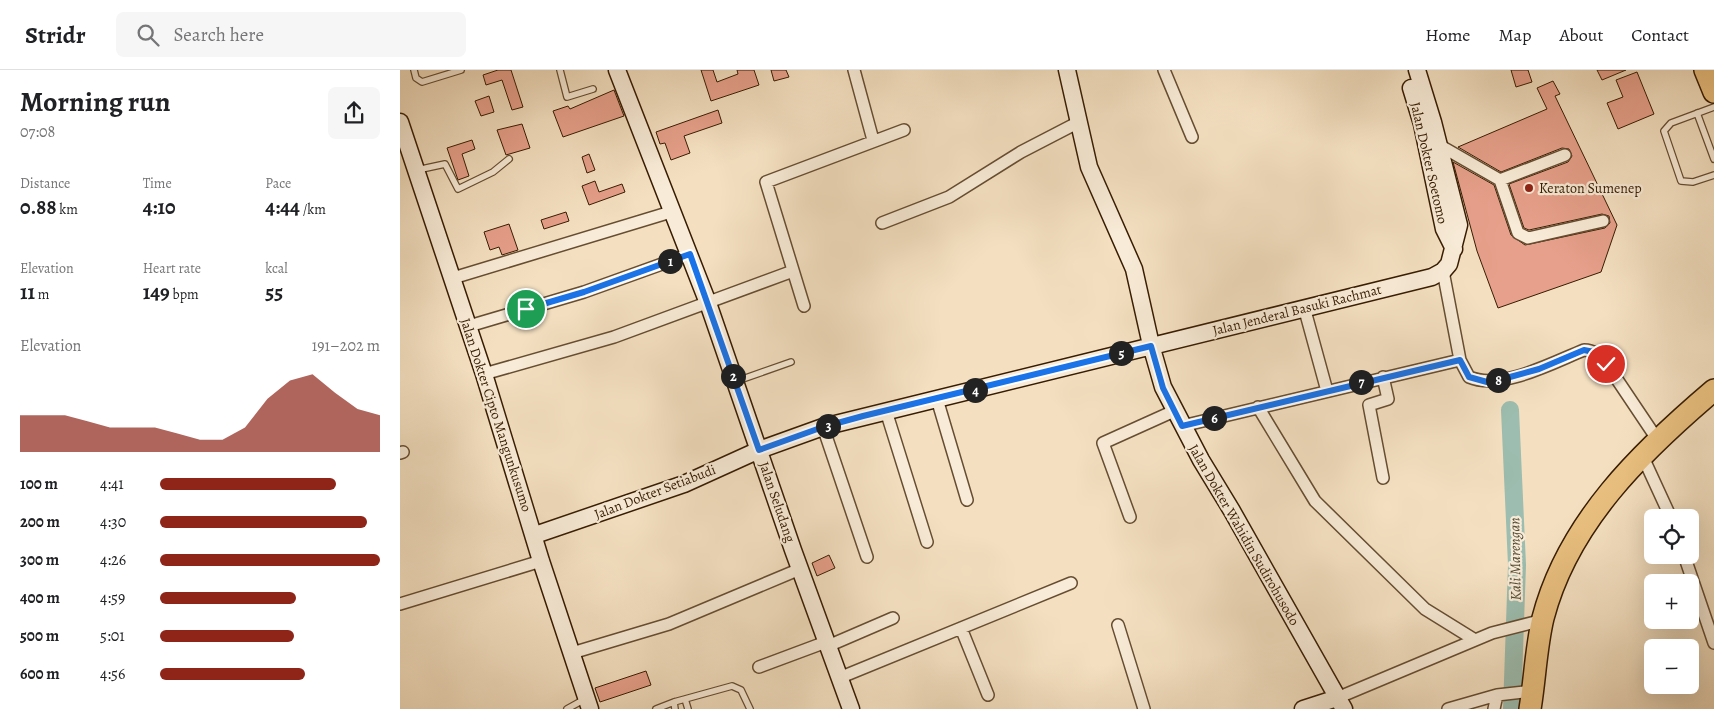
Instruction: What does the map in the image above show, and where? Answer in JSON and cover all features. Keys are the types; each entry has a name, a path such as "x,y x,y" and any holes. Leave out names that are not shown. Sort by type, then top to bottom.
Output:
{"highway":[{"path":"1705,70 1714,92"},
{"path":"1527,697 1534,621 1568,552 1613,488 1642,455 1657,439 1714,390"}],"street":[{"name":"Jalan Seludang","path":"617,70 674,211 708,303 800,569 851,709"},
{"path":"854,70 873,140"},
{"name":"Jalan Dokter Wahidin Sudirohusodo","path":"1067,70 1077,122 1089,167 1134,269 1151,346 1161,381 1182,426 1341,703"},
{"path":"1164,70 1192,137"},
{"name":"Jalan Dokter Soetomo","path":"1405,70 1459,225 1449,264 1443,271"},
{"name":"Jalan Dokter Soetomo","path":"1417,70 1433,146"},
{"path":"882,223 949,197 1021,152 1077,122"},
{"name":"Jalan Dokter Cipto Mangunkusumo","path":"401,126 469,326 535,535 541,562 588,704"},
{"path":"804,306 766,182 873,140 904,130"},
{"path":"1433,146 1500,180 1518,233 1523,237 1528,238 1604,221"},
{"path":"1500,180 1564,155"},
{"path":"453,278 674,211"},
{"path":"469,326 584,292 690,254"},
{"path":"484,374 614,337 793,271"},
{"path":"1443,271 1460,360 1469,377 1487,382 1539,369 1584,350 1594,352 1606,364 1657,439"},
{"name":"Jalan Jenderal Basuki Rachmat","path":"1151,346 1432,277 1443,271"},
{"path":"1304,307 1327,391"},
{"name":"Jalan Dokter Setiabudi","path":"535,535 684,484 759,450 823,427 1151,346"},
{"path":"1182,426 1460,360"},
{"path":"1383,377 1388,399 1369,405 1383,478"},
{"path":"937,399 967,500"},
{"path":"1258,407 1316,501 1425,609 1475,640"},
{"path":"886,411 927,542"},
{"path":"1130,517 1103,443 1106,440 1174,411"},
{"path":"823,427 867,557"},
{"path":"1642,455 1667,509"},
{"path":"400,604 541,562"},
{"path":"1687,564 1714,643"},
{"path":"572,652 668,624 800,569"},
{"path":"839,678 1071,583"},
{"path":"759,667 827,644 893,618"},
{"path":"1303,709 1341,703 1475,640 1509,627 1534,621"},
{"path":"1118,625 1144,709"},
{"path":"960,628 988,695"},
{"path":"1448,709 1497,695 1527,697"},
{"path":"1494,709 1497,695"}],"lane":[{"path":"414,70 416,78 422,82 461,70"},
{"path":"560,70 567,97 593,89"},
{"path":"1714,107 1671,123 1666,127 1664,136 1681,181 1693,182 1714,175"},
{"path":"1697,113 1714,159"},
{"path":"417,170 445,164 458,189 493,172 509,159"},
{"path":"735,382 791,362"},
{"path":"656,709 674,702 735,686 741,690 750,709"},
{"path":"685,699 688,709"},
{"path":"674,702 676,709"},
{"path":"567,709 588,704"}],"building":[{"path":"498,70 511,70 523,107 512,110 502,80 486,85 483,75"},
{"path":"701,70 713,70 717,82 738,74 737,70 754,70 759,85 711,101"},
{"path":"771,70 786,70 789,77 774,81"},
{"path":"1511,70 1528,70 1532,82 1516,87"},
{"path":"1597,70 1626,70 1602,80"},
{"path":"1637,72 1654,114 1618,129 1607,103 1623,97 1616,80"},
{"name":"Keraton Sumenep","path":"1553,81 1560,94 1555,96 1617,225 1601,272 1498,308 1477,251 1453,162 1494,185 1511,235 1525,245 1605,228 1610,223 1609,216 1602,214 1529,230 1524,228 1509,184 1568,162 1572,156 1569,149 1562,148 1501,172 1458,147 1547,109 1537,88"},
{"path":"614,90 624,116 563,137 553,111 568,106 570,109"},
{"path":"489,96 494,112 481,116 475,101"},
{"path":"718,110 722,123 684,136 690,153 671,160 665,143 660,144 656,132"},
{"path":"522,124 530,148 506,155 497,130"},
{"path":"472,140 475,149 462,154 469,176 458,180 447,148"},
{"path":"589,154 595,170 587,173 582,157"},
{"path":"595,181 599,192 622,184 625,192 589,205 582,186"},
{"path":"566,212 569,221 544,229 541,220"},
{"path":"509,224 518,250 502,255 499,247 490,250 484,232"},
{"path":"829,555 835,568 817,576 812,563"},
{"path":"646,671 651,685 600,702 595,688"}],"waterway":[{"name":"Kali Marengan","path":"1510,410 1517,565 1512,709"}],"place":[{"name":"Keraton Sumenep","path":"1529,188"}],"route":[{"path":"526,309 584,292 690,254 759,450 789,438 863,416 1151,346 1163,388 1182,426 1460,360 1469,377 1487,382 1539,369 1584,350 1594,352 1606,364"}]}
